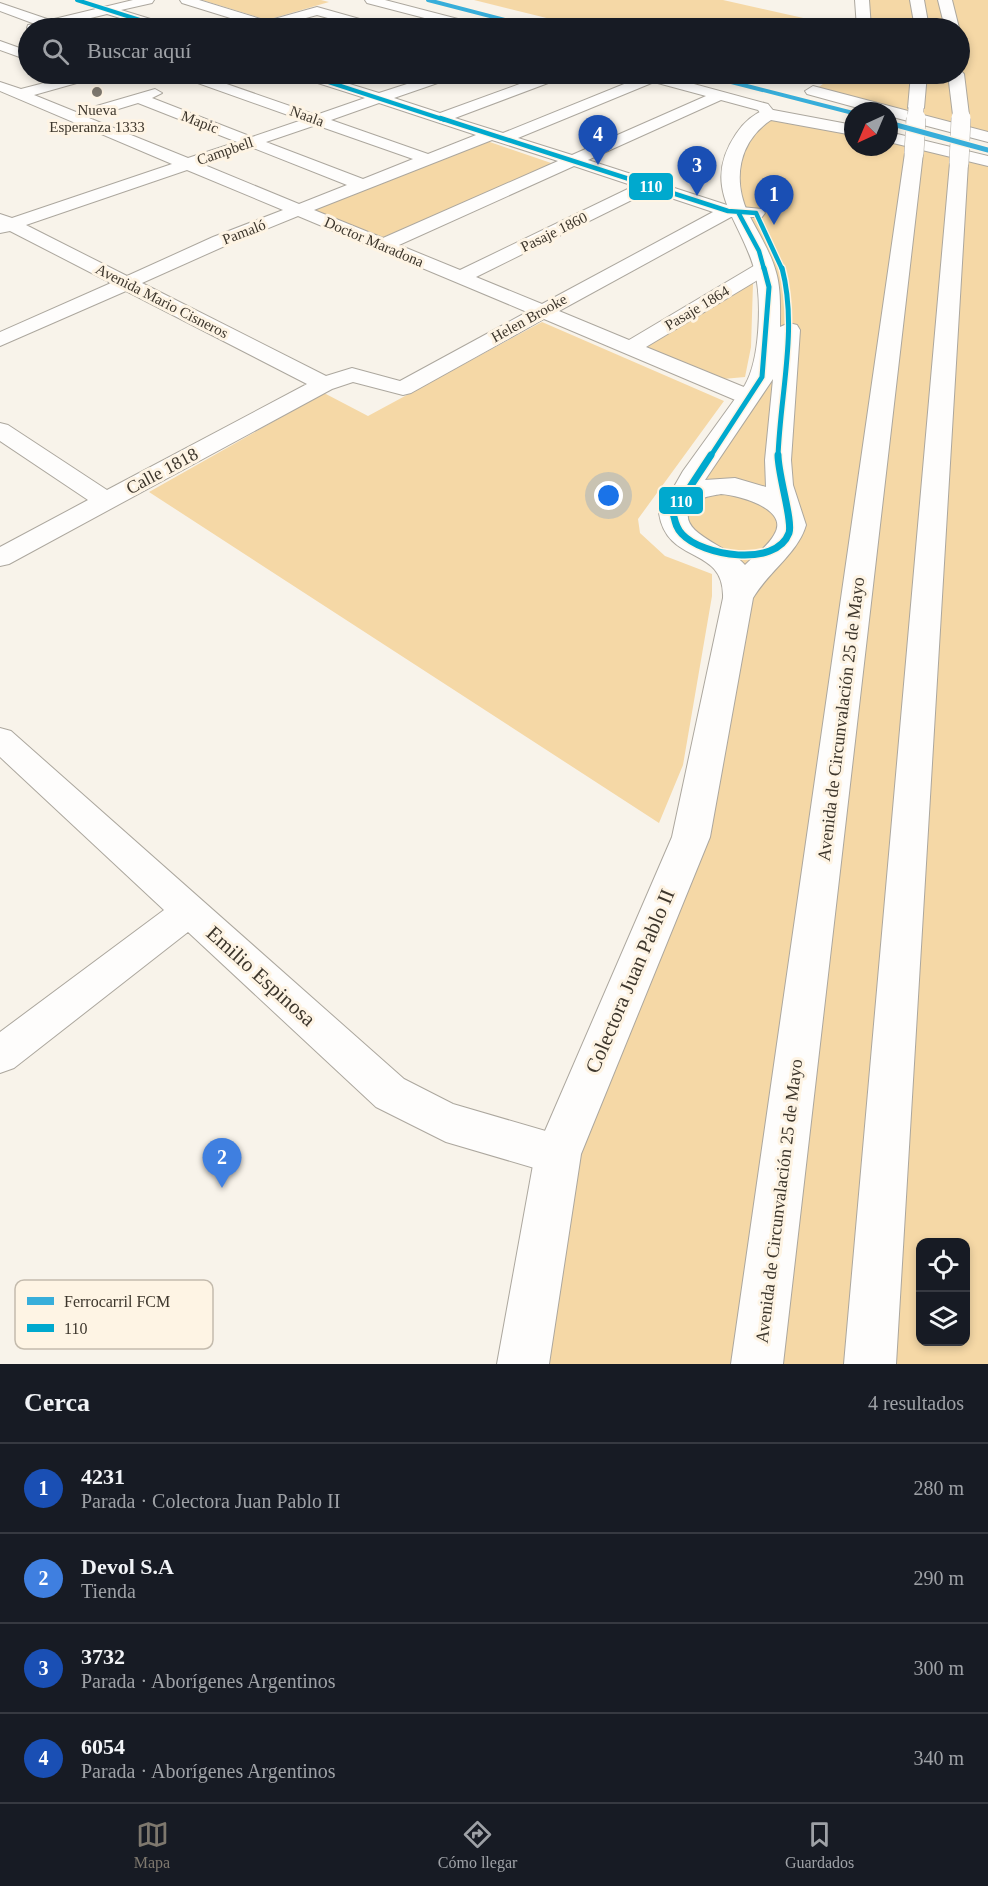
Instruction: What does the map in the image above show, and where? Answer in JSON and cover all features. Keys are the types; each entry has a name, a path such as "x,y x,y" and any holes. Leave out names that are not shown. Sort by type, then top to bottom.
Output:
{"main road":[{"path":"862,0 863,18"},
{"path":"917,0 920,18"},
{"path":"945,0 950,18"},
{"path":"822,84 813,91 854,102"},
{"name":"Avenida de Circunvalación 25 de Mayo","path":"758,1364 902,145 916,108 918,84"},
{"path":"870,1364 974,162 961,116 957,84"},
{"path":"898,114 988,137"},
{"path":"775,115 844,128"},
{"name":"Colectora Juan Pablo II","path":"523,1364 558,1154 691,837 738,598 738,580 730,566 688,540 676,527 673,513 679,500 762,377 766,352 769,286 756,244 741,212 747,192 747,162 759,133 775,115"},
{"path":"902,145 974,162"},
{"name":"Colectora Juan Pablo II","path":"738,598 751,576 788,538 792,525 780,485 778,460 789,302 781,262 774,243 741,212"},
{"path":"679,500 693,491 735,486 775,500 787,513"},
{"name":"Colectora Juan Pablo II","path":"707,550 744,555 762,553 776,548"}],"street":[{"path":"77,0 133,18"},
{"path":"83,18 148,0"},
{"path":"186,0 241,18"},
{"path":"371,0 438,18"},
{"path":"0,7 30,18"},
{"path":"296,18 317,11 341,18"},
{"path":"0,45 18,52"},
{"path":"20,94 53,84"},
{"path":"76,117 176,84"},
{"name":"Naala","path":"194,84 316,120 428,159"},
{"path":"335,84 649,185 741,212"},
{"name":"Campbell","path":"4,224 188,164 416,84"},
{"path":"441,118 533,84"},
{"name":"Pamaló","path":"0,340 220,241 428,159 498,136 626,84"},
{"path":"681,84 763,107 775,115"},
{"name":"Doctor Maradona","path":"0,86 748,397"},
{"path":"381,246 721,95"},
{"name":"Mapic","path":"138,98 363,185"},
{"name":"Pasaje 1860","path":"459,278 649,185"},
{"name":"Helen Brooke","path":"324,384 352,375 404,388 540,311 741,212"},
{"name":"Avenida Mario Cisneros","path":"4,224 324,384"},
{"name":"Pasaje 1864","path":"630,348 764,268"},
{"name":"Calle 1818","path":"0,558 324,384"},
{"path":"0,430 106,501"},
{"name":"Emilio Espinosa","path":"0,739 390,1093 446,1122 558,1154"},
{"path":"0,1055 189,911"}],"shaded area":[{"path":"202,0 321,0 329,2 274,18 260,18"},
{"path":"474,0 723,0 803,18 547,18"},
{"path":"862,0 988,0 988,137 898,113 898,102 855,102 813,91 823,84 970,84 970,18 863,18"},
{"path":"768,114 844,128 844,156 898,156 898,139 988,161 988,1364 523,1364 558,1154 691,837 737,580 676,527 748,397 769,307 731,169"},
{"path":"487,141 554,164 379,239 312,211"},
{"path":"753,283 751,347 745,377 723,379 643,349 648,340 743,286"},
{"path":"542,322 724,401 638,519 640,533 665,556 712,574 712,596 683,765 659,823 149,492 324,393 368,416"}],"rail line":[{"name":"FCM","path":"428,0 497,18"},
{"name":"FCM","path":"739,84 844,111"},
{"name":"FCM","path":"898,125 988,150"}],"transit line":[{"name":"110","path":"77,0 134,18"},
{"name":"110","path":"335,84 728,211 756,213 779,260 787,300 788,348 778,467 790,528 789,534 781,544 770,551 740,555 724,553 695,544 680,532 673,513 762,377 769,287 759,251 738,212"}],"place":[{"name":"Nueva Esperanza 1333","path":"97,92"},
{"name":"6054","path":"598,165"},
{"name":"3732","path":"697,196"},
{"name":"4231","path":"774,225"},
{"name":"Devol S.A","path":"222,1188"}]}
